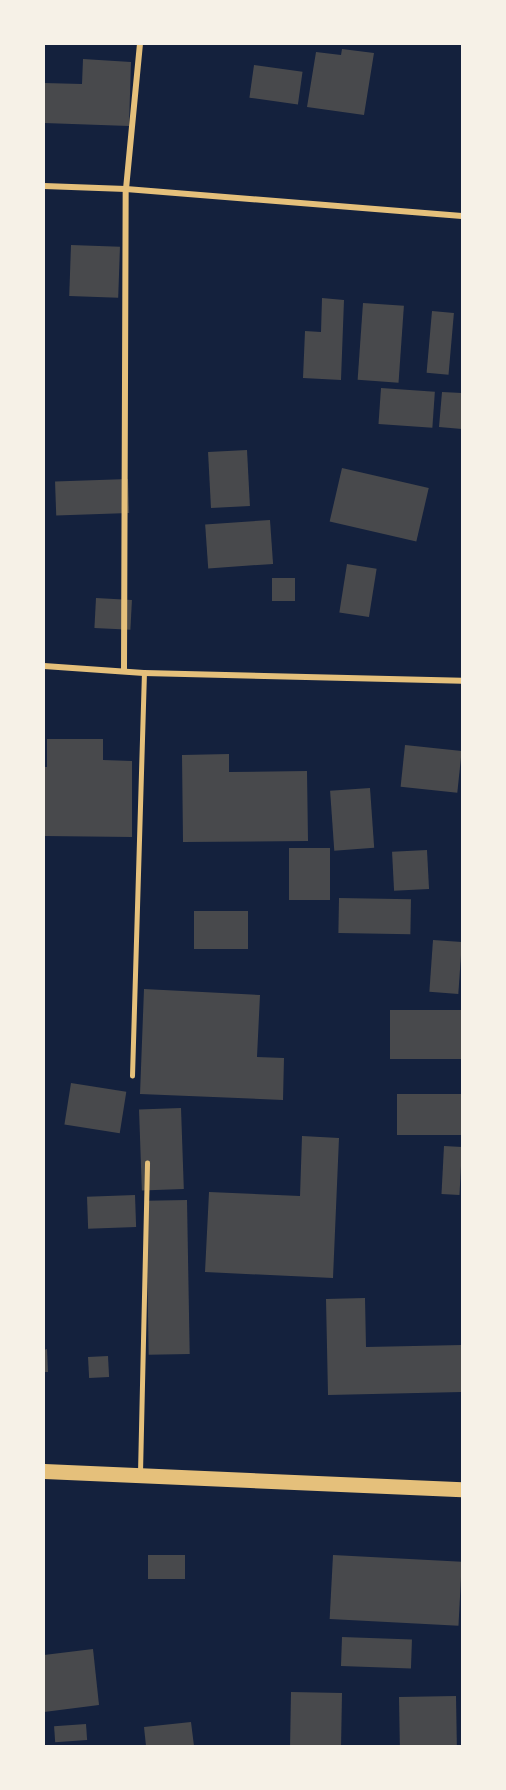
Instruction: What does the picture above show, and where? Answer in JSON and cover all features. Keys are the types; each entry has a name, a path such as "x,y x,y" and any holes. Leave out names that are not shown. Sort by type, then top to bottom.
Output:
{"main road":[{"path":"44,1471 462,1489"}],"street":[{"path":"124,670 126,189 140,44"},
{"path":"44,186 126,189 462,216"},
{"path":"44,666 144,673 462,681"}],"lane":[{"path":"132,1076 144,673"},
{"path":"140,1475 147,1163"}],"building":[{"path":"342,49 374,53 364,115 307,107 316,52 341,55"},
{"path":"83,59 131,62 129,126 44,123 44,83 82,84"},
{"path":"254,65 303,72 298,104 249,98"},
{"path":"71,245 120,247 118,298 69,296"},
{"path":"322,298 344,300 341,380 303,378 305,331 321,332"},
{"path":"363,303 404,306 399,383 358,380"},
{"path":"432,311 454,313 449,375 427,373"},
{"path":"381,388 435,392 432,428 378,424"},
{"path":"442,392 462,393 462,429 439,427"},
{"path":"247,450 250,506 211,508 208,452"},
{"path":"342,468 429,488 416,542 330,522"},
{"path":"128,479 129,513 56,516 55,482"},
{"path":"270,520 273,564 208,568 205,525"},
{"path":"347,564 377,569 369,617 339,612"},
{"path":"272,578 295,578 295,601 272,601"},
{"path":"96,598 132,600 130,630 94,628"},
{"path":"47,739 103,739 103,760 132,761 132,837 44,836 44,767 47,767"},
{"path":"405,745 462,751 457,793 401,787"},
{"path":"229,754 229,772 307,771 308,841 183,842 182,755"},
{"path":"370,788 374,848 334,851 330,791"},
{"path":"289,848 330,848 330,900 289,900"},
{"path":"427,850 429,889 394,891 392,852"},
{"path":"339,898 411,899 410,934 338,933"},
{"path":"194,911 248,911 248,949 194,949"},
{"path":"433,940 462,942 458,994 429,992"},
{"path":"144,989 260,995 257,1057 284,1058 283,1100 140,1094"},
{"path":"390,1010 462,1010 462,1059 390,1059"},
{"path":"71,1083 126,1092 120,1133 64,1124"},
{"path":"397,1094 462,1094 462,1135 397,1135"},
{"path":"181,1108 184,1189 142,1190 139,1109"},
{"path":"302,1136 339,1138 333,1278 205,1272 209,1192 300,1196"},
{"path":"444,1146 462,1147 459,1195 441,1194"},
{"path":"135,1195 136,1227 88,1229 87,1197"},
{"path":"187,1200 190,1354 149,1355 146,1201"},
{"path":"365,1298 366,1347 462,1345 462,1392 328,1395 326,1299"},
{"path":"47,1349 48,1372 44,1372 44,1350"},
{"path":"108,1356 109,1377 89,1378 88,1357"},
{"path":"148,1555 185,1555 185,1579 148,1579"},
{"path":"333,1555 462,1562 458,1626 330,1619"},
{"path":"342,1637 412,1639 411,1668 341,1666"},
{"path":"93,1649 99,1705 44,1712 44,1655"},
{"path":"291,1692 342,1693 341,1746 290,1746"},
{"path":"456,1696 457,1746 400,1746 399,1697"},
{"path":"191,1722 194,1746 146,1746 144,1727"},
{"path":"86,1724 87,1740 55,1742 54,1726"}]}
